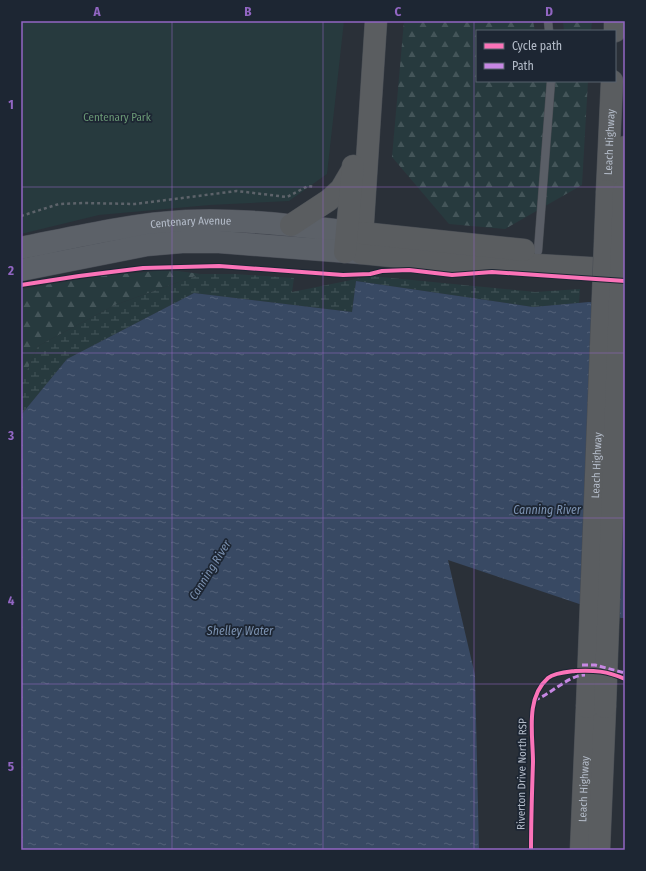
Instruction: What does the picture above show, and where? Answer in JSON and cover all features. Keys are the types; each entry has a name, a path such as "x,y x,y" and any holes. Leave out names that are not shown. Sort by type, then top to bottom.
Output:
{"highway":[{"path":"354,242 353,169 362,21"},
{"path":"354,242 376,21"},
{"name":"Leach Highway","path":"599,850 596,707 615,191 612,82"},
{"name":"Leach Highway","path":"615,191 625,147"},
{"path":"290,225 326,203 341,189 353,169"},
{"path":"354,242 625,257"},
{"path":"354,242 451,262 503,263 625,270"},
{"name":"Leach Highway","path":"581,850 596,707"}],"main road":[{"name":"Centenary Avenue","path":"21,248 103,231 186,221 223,221 290,225 354,242"},
{"name":"Centenary Avenue","path":"21,270 147,246 182,242 354,242"}],"lane":[{"path":"538,251 551,82"}],"path":[{"path":"21,216 59,204 135,204 237,191 287,197 308,186 321,190"}],"green space":[{"name":"Centenary Park","path":"21,21 344,21 327,174 289,201 210,205 99,215 21,234"},
{"path":"404,21 533,21 535,30 476,30 476,82 588,82 582,185 505,229 449,224 392,157"},
{"path":"563,21 592,21 591,30 564,30"},
{"path":"157,271 178,271 201,274 115,305 38,346 21,384 21,289 100,276"},
{"path":"201,274 235,274 294,278 292,292 371,276 535,292 580,289 579,303 533,307 356,281 352,312 194,293 67,359 21,415 21,384 38,346 115,305"}],"water":[{"name":"Shelley Water","path":"356,281 533,307 589,302 625,307 625,618 621,618 448,560 475,675 479,850 21,850 21,415 67,359 194,293 352,312"}],"marked path":[{"path":"582,665 595,665 625,673"},
{"path":"535,699 541,697 566,681 585,675"}],"cycle path":[{"path":"21,285 143,268 219,266 343,275 409,270 452,275 492,272 625,281"},
{"name":"Riverton Drive North RSP","path":"531,850 533,762 532,717 533,706 541,686 548,678 554,675 575,671 600,672 612,674 625,679"}],"water label":[{"name":"Canning River","path":"547,510"},
{"name":"Canning River","path":"210,570"}]}
